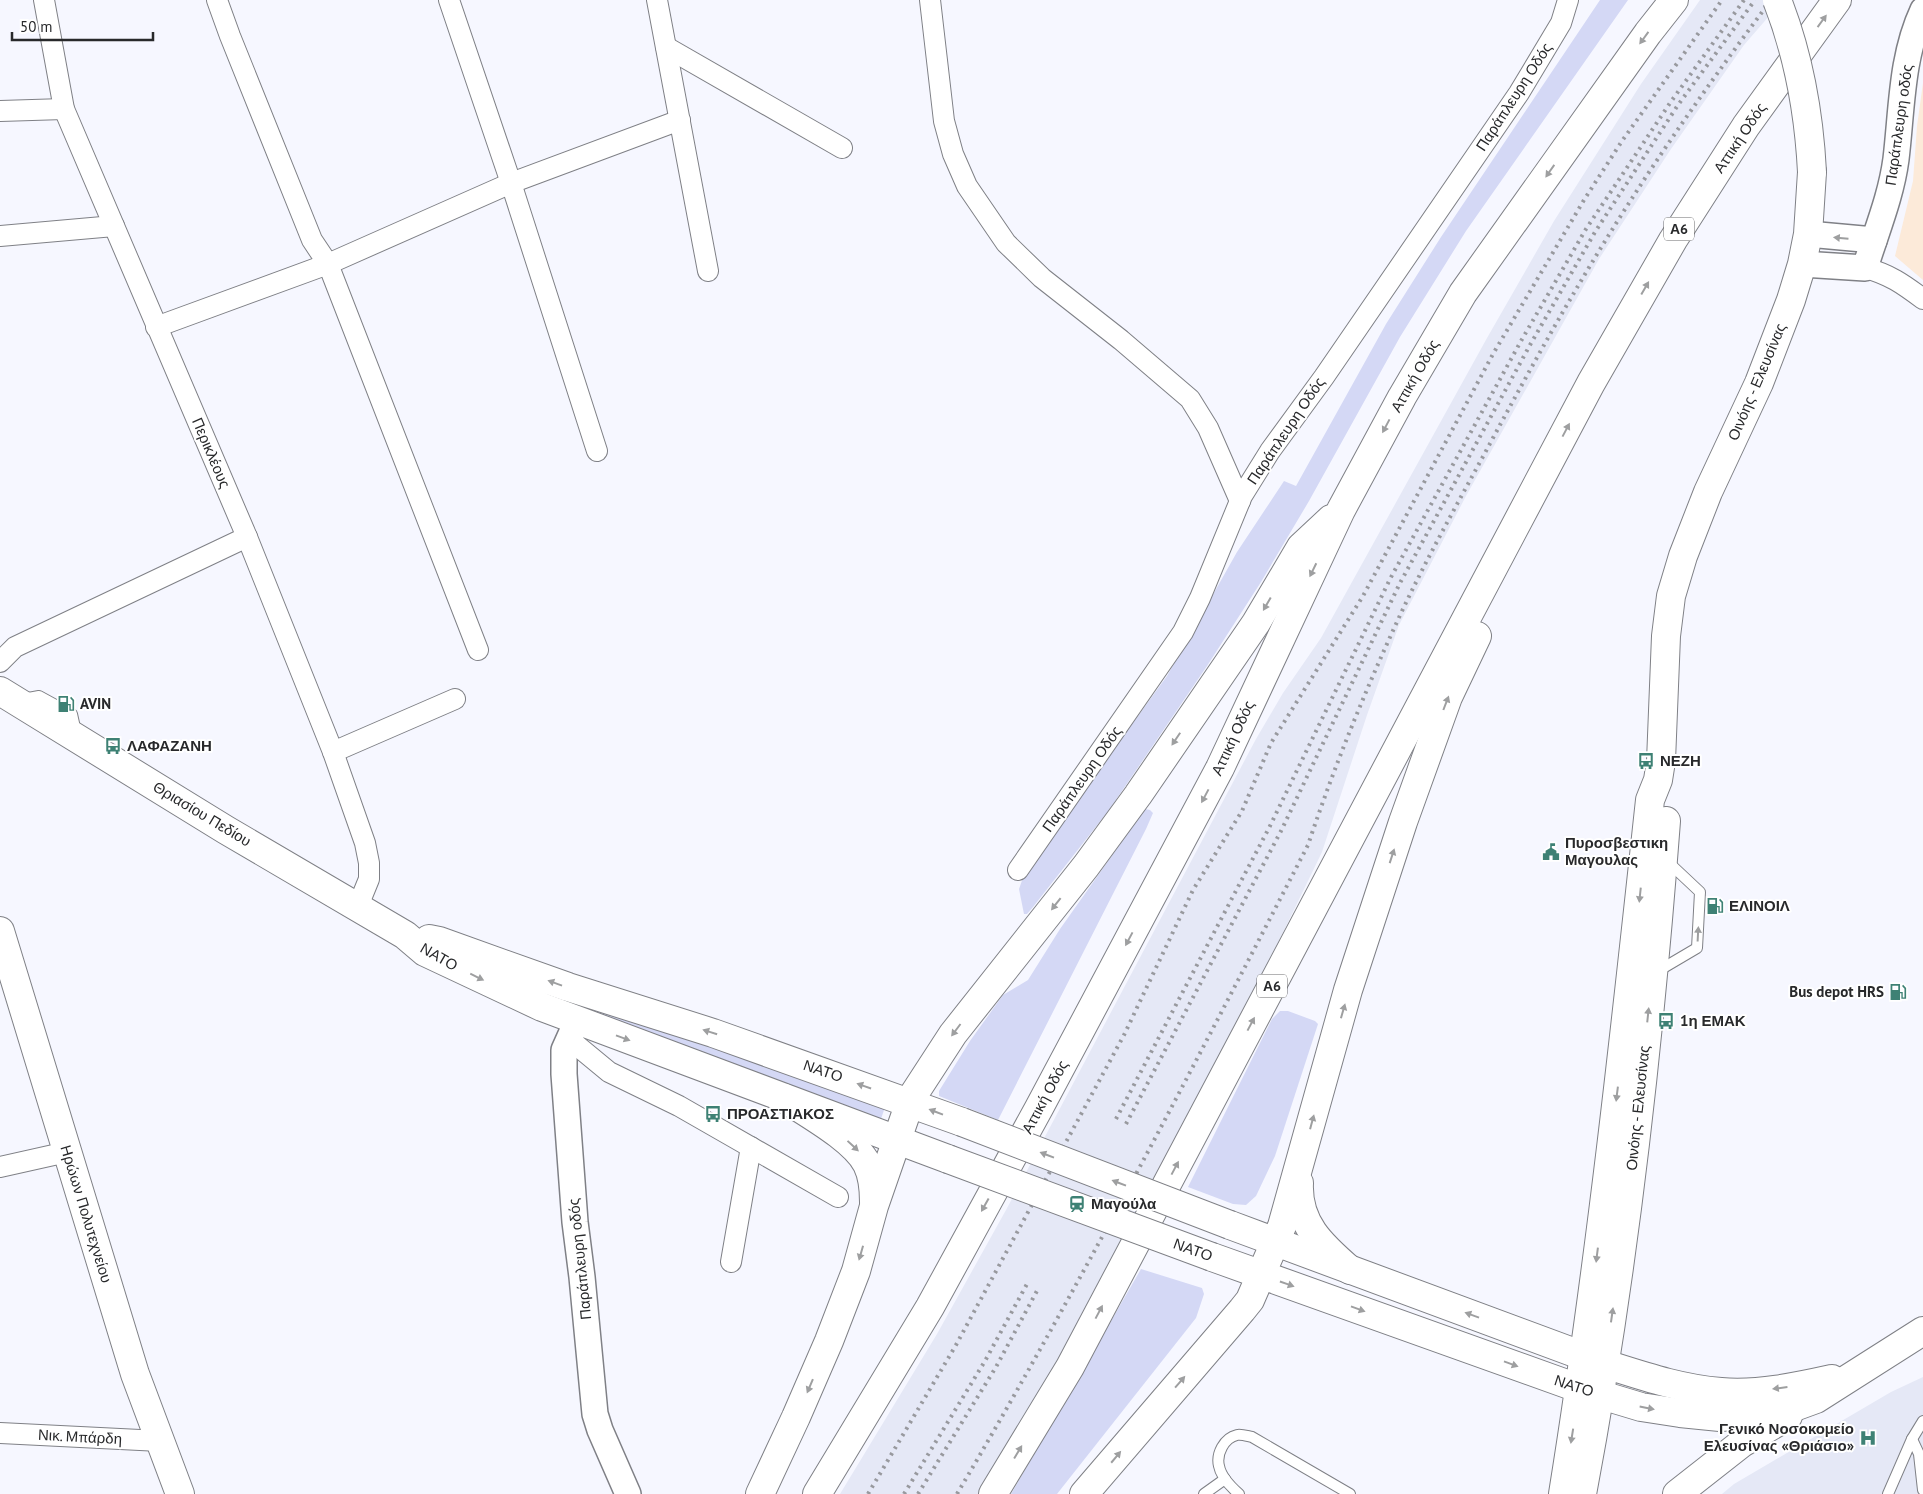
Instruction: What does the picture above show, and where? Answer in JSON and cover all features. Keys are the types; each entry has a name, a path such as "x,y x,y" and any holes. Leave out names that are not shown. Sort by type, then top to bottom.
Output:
{"main road":[{"name":"Αττική Οδός","path":"817,1494 930,1306 1039,1108 1220,768 1341,510 1402,397 1463,293 1648,33 1674,0"},
{"name":"Οινόης - Ελευσίνας","path":"1594,1360 1591,1302 1623,1046 1650,800 1658,780 1661,761 1666,636 1671,596 1683,556 1708,492 1759,383 1791,300 1802,264 1808,234 1812,172 1810,129 1804,90 1792,44 1777,0"},
{"name":"Αττική Οδός","path":"993,1494 1070,1367 1591,383 1673,240 1746,126 1837,0"},
{"path":"1084,1494 1250,1300 1276,1243 1299,1169 1348,990 1402,822 1448,697 1499,590 1543,473"},
{"path":"760,1494 829,1341 856,1271 874,1206 910,1102 953,1034 1086,866 1138,795 1256,623 1301,547 1341,510"},
{"name":"Θριασίου Πεδίου","path":"9,696 226,830 405,935"},
{"name":"Οινόης - Ελευσίνας","path":"1594,1360 1630,1180 1652,974 1667,803 1661,761"},
{"name":"ΝΑΤΟ","path":"405,935 439,941 568,987 714,1033 910,1102 1276,1243 1594,1360 1669,1383 1722,1392 1750,1392 1802,1386 1832,1379 1876,1360"},
{"name":"ΝΑΤΟ","path":"405,935 425,952 504,990 573,1030 784,1098 1261,1275 1589,1391 1641,1407 1720,1417 1775,1414 1816,1399 1923,1331"},
{"name":"Ηρώων Πολυτεχνείου","path":"2,939 135,1374 180,1494"},
{"path":"784,1098 855,1146 867,1164 873,1183 874,1206"},
{"path":"1299,1169 1298,1195 1302,1214 1308,1226 1329,1253 1350,1270"},
{"path":"1528,1335 1554,1334 1567,1331 1578,1322 1591,1302"},
{"path":"1582,1494 1589,1391 1594,1360"},
{"path":"1562,1494 1589,1391"},
{"path":"1677,1494 1742,1443 1816,1399"}],"street":[{"name":"Περικλέους","path":"44,0 64,109 247,537 333,752 365,843 369,863 369,879 358,906"},
{"path":"217,0 312,240 328,264 478,650"},
{"path":"449,0 511,183 597,451"},
{"path":"657,0 708,271"},
{"path":"930,0 944,121 953,154 967,186 1006,243 1042,278 1121,340 1190,399 1208,428 1240,501"},
{"name":"Παράπλευρη Οδός","path":"1018,870 1183,632 1200,598 1240,501 1270,451 1324,377 1519,93 1561,23 1568,0"},
{"name":"Παράπλευρη οδός","path":"1864,268 1891,186 1905,74 1913,37 1923,10"},
{"path":"666,47 842,148"},
{"path":"0,111 64,109"},
{"path":"156,327 328,264 511,183 680,120"},
{"path":"0,236 114,226"},
{"path":"1808,234 1874,240"},
{"path":"1802,264 1864,268 1882,272 1923,298"},
{"path":"0,662 16,647 247,537"},
{"path":"333,752 455,699"},
{"path":"573,1030 609,1072 679,1106 838,1197"},
{"name":"Παράπλευρη οδός","path":"573,1030 564,1050 570,1154 575,1222 596,1414 600,1430 628,1494"},
{"path":"731,1262 751,1147"},
{"path":"0,1167 67,1152"},
{"name":"Νικ. Μπάρδη","path":"0,1433 160,1441"}],"lane":[{"path":"1652,974 1697,948 1700,892 1663,857"},
{"path":"1888,1494 1912,1440 1923,1421"},
{"path":"1240,1494 1229,1486 1219,1466 1220,1451 1228,1438 1238,1434 1252,1437 1350,1494"},
{"path":"1912,1440 1919,1454 1923,1490"},
{"path":"1204,1494 1225,1479"}],"shaded area":[{"path":"1600,0 1628,0 1466,231 1400,337 1309,501 1261,582 1207,666 1109,810 1033,907 1027,914 1024,914 1019,889 1025,872 1167,676 1237,552 1284,481 1296,486 1386,324 1441,237"},
{"path":"1700,0 1783,0 1744,45 1671,149 1599,259 1466,496 1399,625 1322,852 1212,1079 1042,1393 980,1494 840,1494 937,1334 1006,1210 1256,739 1283,693 1321,638 1554,221 1641,84"},
{"path":"1923,83 1923,280 1895,256 1913,181 1917,126"},
{"path":"1145,809 1153,813 1146,829 998,1120 939,1096 939,1091 970,1041 1003,995 1028,980 1060,929"},
{"path":"570,996 885,1107 881,1119 565,1006"},
{"path":"1280,1011 1288,1011 1315,1021 1318,1024 1275,1156 1256,1196 1246,1205 1233,1204 1188,1187 1272,1019"},
{"path":"1141,1269 1202,1288 1204,1294 1196,1318 1057,1494 1011,1494"},
{"name":"Γενικό Νοσοκομείο Ελευσίνας «Θριάσιο»","path":"1923,1377 1923,1494 1722,1494 1734,1484 1891,1392"}],"railway":[{"path":"868,1494 956,1345 1124,1035 1193,890 1242,811 1271,743 1363,596 1493,354 1584,200 1622,141 1722,0"},
{"path":"1116,1119 1270,826 1390,579 1521,341 1586,229 1670,103 1744,0"},
{"path":"1126,1124 1281,831 1400,583 1530,345 1595,232 1678,105 1755,0"},
{"path":"957,1494 1093,1253 1308,845 1349,733 1406,602 1537,357 1610,233 1663,151 1771,0"},
{"path":"904,1494 985,1361 1027,1284"},
{"path":"918,1494 996,1367 1038,1289"}],"place":[{"name":"AVIN","path":"66,704"},
{"name":"ΛΑΦΑΖΑΝΗ","path":"113,746"},
{"name":"ΝΕΖΗ","path":"1646,761"},
{"name":"Πυροσβεστικη Μαγουλας","path":"1551,852"},
{"name":"ΕΛΙΝΟΙΛ","path":"1715,906"},
{"name":"Bus depot HRS","path":"1898,992"},
{"name":"1η ΕΜΑΚ","path":"1666,1021"},
{"name":"ΠΡΟΑΣΤΙΑΚΟΣ","path":"713,1114"},
{"name":"Μαγούλα","path":"1077,1204"},
{"name":"Γενικό Νοσοκομείο Ελευσίνας «Θριάσιο»","path":"1868,1438"}]}
